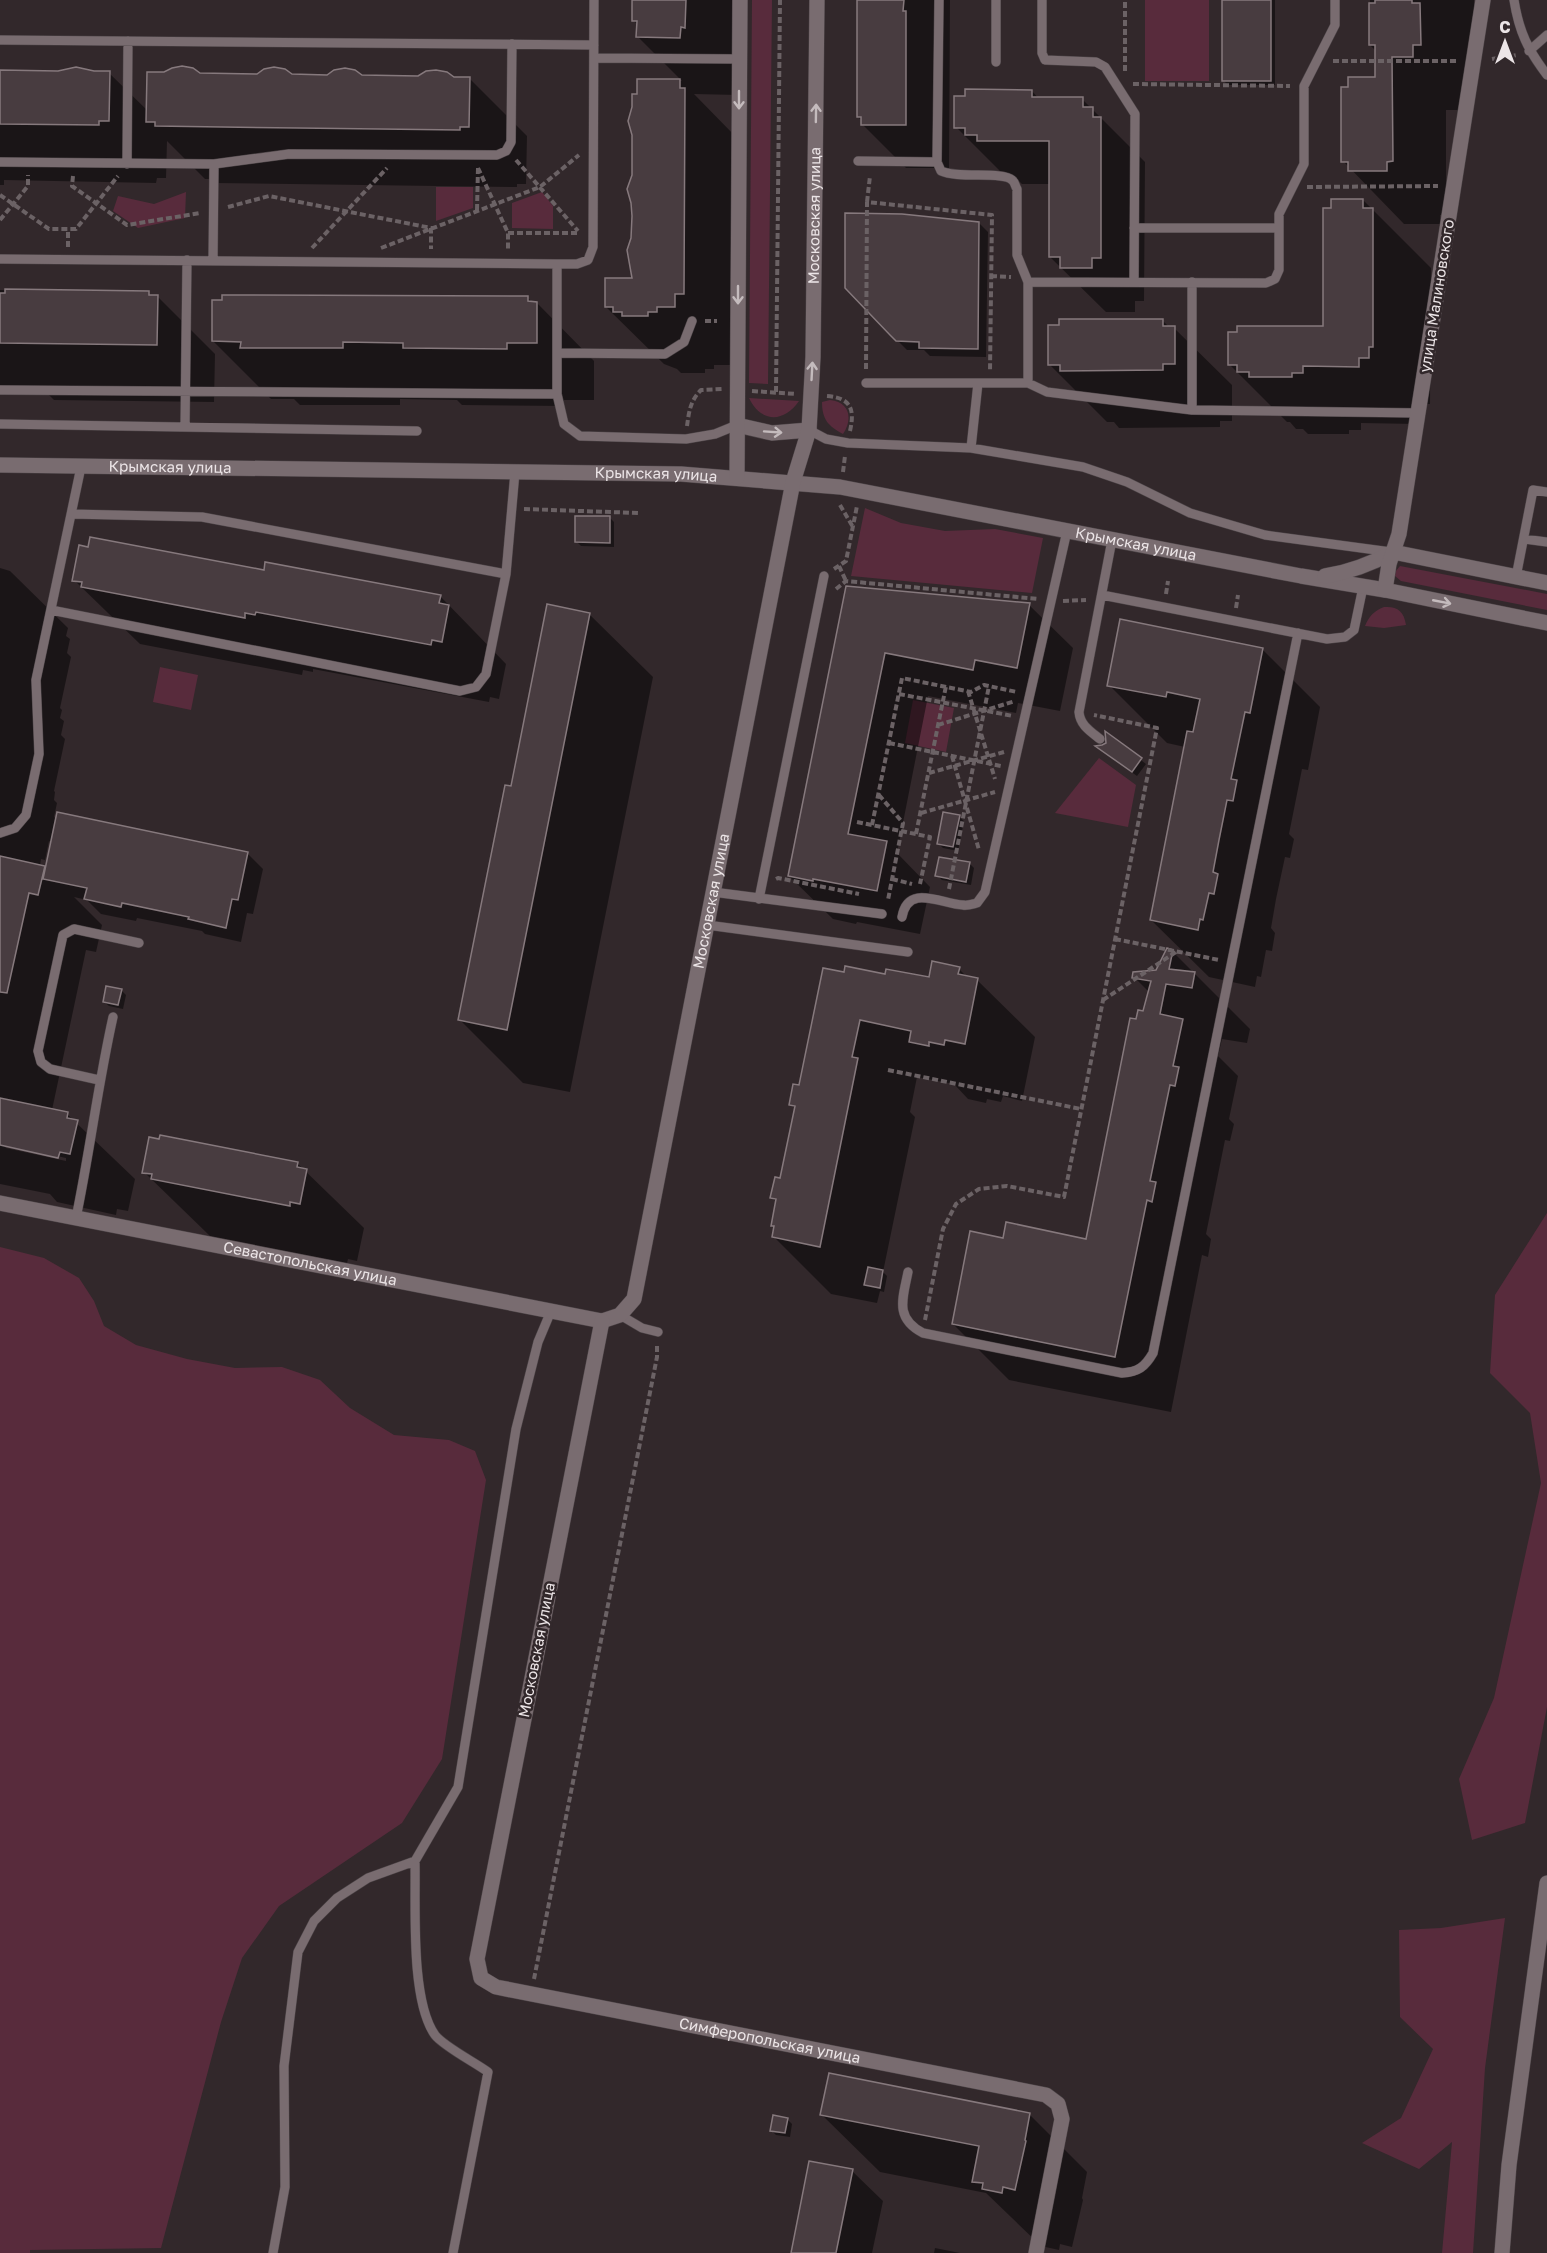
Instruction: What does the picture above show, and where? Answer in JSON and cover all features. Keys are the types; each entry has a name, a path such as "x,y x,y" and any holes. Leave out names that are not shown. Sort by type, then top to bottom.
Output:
{"street":[{"path":"737,477 740,0"},
{"name":"Московская улица","path":"620,1315 634,1299 793,482 809,430 813,357 817,0"},
{"name":"улица Малиновского","path":"1385,590 1399,534 1483,0"},
{"path":"737,425 772,433 809,430"},
{"name":"Крымская улица","path":"0,465 681,474 793,482 840,487 1301,576 1385,590 1547,623"},
{"path":"1393,552 1547,583"},
{"name":"Крымская улица","path":"1301,576 1325,576 1349,572 1372,564 1393,552"},
{"name":"Севастопольская улица","path":"0,1203 602,1321 620,1315"},
{"name":"Московская улица","path":"481,1978 477,1959 602,1321"},
{"path":"1502,2253 1509,2165 1542,1951 1547,1883"},
{"name":"Симферопольская улица","path":"481,1978 496,1987 1046,2095 1058,2104 1062,2119 1036,2253"}],"lane":[{"path":"0,259 557,264 577,264 588,260 593,247 594,0"},
{"path":"939,0 937,162 941,171 950,175 1004,176 1012,180 1017,189 1017,255 1028,282 1028,383"},
{"path":"996,0 996,62"},
{"path":"1042,0 1042,53 1045,60 1096,62 1105,67 1121,86 1135,114 1134,282"},
{"path":"1028,282 1266,282 1275,279 1279,270 1279,213 1304,164 1304,86 1335,25 1335,0"},
{"path":"1514,0 1517,17 1529,51 1547,75"},
{"path":"1529,51 1547,35"},
{"path":"0,39 594,45"},
{"path":"128,164 129,41"},
{"path":"0,162 214,164 289,154 497,155 506,151 511,142 512,44"},
{"path":"594,58 740,59"},
{"path":"858,161 937,162"},
{"path":"213,261 214,164"},
{"path":"1134,228 1279,228"},
{"path":"185,427 187,260"},
{"path":"557,264 556,394 564,424 580,436 686,438 715,434 737,425"},
{"path":"1192,282 1192,410"},
{"path":"557,353 665,354 684,342 692,321"},
{"path":"866,383 1028,383 1047,392 1192,410 1418,413"},
{"path":"971,448 978,383"},
{"path":"0,390 556,394"},
{"path":"0,424 417,430"},
{"path":"809,430 826,439 848,443 971,448 1083,467 1127,482 1190,513 1265,535 1393,552"},
{"path":"0,833 15,828 26,815 39,754 36,680 81,467"},
{"path":"51,610 460,691 476,687 486,674 506,574 515,472"},
{"path":"1516,577 1533,490 1547,492"},
{"path":"71,514 202,517 506,574"},
{"path":"902,917 911,900 922,897 965,906 977,903 985,892 1067,531"},
{"path":"1524,539 1547,542"},
{"path":"1100,739 1080,720 1079,712 1112,540"},
{"path":"759,898 824,576"},
{"path":"1102,594 1327,639 1345,637 1354,630 1363,586"},
{"path":"908,1272 902,1302 903,1316 911,1327 922,1333 1122,1374 1135,1372 1146,1365 1153,1353 1298,633"},
{"path":"713,892 882,915"},
{"path":"707,925 908,952"},
{"path":"99,1080 50,1069 41,1062 38,1051 63,935 74,929 139,943"},
{"path":"76,1218 86,1170 99,1080 113,1017"},
{"path":"453,2253 488,2072 436,2037 424,2017 418,1979 415,1861 458,1787 516,1429 538,1342 551,1311"},
{"path":"620,1315 642,1328 658,1332"},
{"path":"273,2253 285,2187 284,2066 298,1952 314,1921 337,1898 368,1878 415,1861"}],"path":[{"path":"776,392 780,0"},
{"path":"1125,0 1121,86 1304,86"},
{"path":"1317,61 1457,61"},
{"path":"373,262 382,246 540,187 593,143"},
{"path":"506,151 581,233"},
{"path":"300,261 400,155"},
{"path":"866,383 867,202 871,161"},
{"path":"477,210 478,167 508,233 507,263"},
{"path":"0,220 28,186"},
{"path":"72,186 127,225 213,212 269,196 431,228"},
{"path":"1292,187 1439,186"},
{"path":"0,195 49,229 76,230 109,187"},
{"path":"867,202 992,214 989,383"},
{"path":"431,228 431,263"},
{"path":"508,233 593,233"},
{"path":"704,321 717,321"},
{"path":"686,438 689,411 694,398 701,390 723,389"},
{"path":"749,391 800,394"},
{"path":"823,396 839,397 847,402 852,410 848,443"},
{"path":"837,500 853,527"},
{"path":"824,576 846,561 858,505"},
{"path":"512,508 639,513"},
{"path":"839,566 846,581"},
{"path":"834,599 836,588 846,581 1074,603 1102,594"},
{"path":"873,825 902,678 971,692 984,685 1018,692"},
{"path":"1011,725 1021,681"},
{"path":"916,834 946,686"},
{"path":"948,891 989,686"},
{"path":"968,691 997,786"},
{"path":"899,694 1013,716"},
{"path":"938,725 1016,701"},
{"path":"922,1333 943,1229 956,1204 979,1189 1007,1186 1064,1197 1157,728 1079,712"},
{"path":"889,743 1013,768"},
{"path":"993,803 1007,743"},
{"path":"929,773 1005,752"},
{"path":"951,756 981,857 983,846"},
{"path":"921,813 995,792"},
{"path":"877,898 891,900 892,879 903,823 879,795"},
{"path":"857,822 930,837 920,885"},
{"path":"780,868 777,879 866,896"},
{"path":"892,879 929,887"},
{"path":"939,889 955,892"},
{"path":"1115,939 1231,962"},
{"path":"1102,1001 1176,952"},
{"path":"888,1071 1081,1109"},
{"path":"530,1994 657,1357"}],"shaded area":[{"path":"752,0 772,0 768,384 749,383"},
{"path":"1145,0 1209,0 1209,81 1145,81"},
{"path":"436,187 473,187 473,208 436,221"},
{"path":"186,192 185,218 138,228 113,211 118,196 154,204"},
{"path":"542,192 553,206 553,229 512,228 512,203"},
{"path":"749,398 799,401 787,413 773,417 760,412"},
{"path":"830,400 842,404 848,412 848,423 843,434 830,425 823,413 822,402"},
{"path":"865,508 901,523 945,531 995,529 1043,538 1032,593 851,576"},
{"path":"1400,566 1547,594 1547,610 1401,581 1395,576"},
{"path":"1384,607 1399,610 1404,616 1406,625 1384,628 1365,626 1372,614"},
{"path":"160,667 198,675 191,710 153,702"},
{"path":"913,700 954,708 946,752 905,743"},
{"path":"1099,758 1136,785 1128,827 1055,813"},
{"path":"1547,1213 1547,1707 1525,1823 1472,1840 1459,1779 1494,1698 1541,1483 1530,1413 1490,1373 1495,1295"},
{"path":"0,1247 44,1258 79,1278 94,1301 104,1326 136,1345 187,1359 235,1368 282,1367 320,1380 350,1408 394,1435 449,1440 475,1451 486,1480 442,1759 402,1823 279,1906 242,1958 221,2022 161,2248 30,2250 30,2253 0,2253"},
{"path":"1505,1918 1485,2068 1473,2253 1442,2253 1452,2142 1419,2169 1362,2143 1401,2118 1433,2049 1400,2017 1399,1930 1441,1928"}],"building":[{"path":"632,0 686,0 685,28 681,27 680,38 636,37 637,21 632,21"},
{"path":"857,0 904,0 903,11 906,11 906,125 861,125 861,117 857,117"},
{"path":"1222,0 1271,0 1271,81 1222,81"},
{"path":"1375,0 1412,0 1412,3 1420,3 1421,45 1413,45 1413,57 1392,57 1393,161 1387,162 1387,171 1348,171 1348,162 1341,162 1341,87 1348,87 1348,77 1375,77 1375,45 1369,45 1369,3 1375,3"},
{"path":"182,66 193,68 200,73 257,74 264,69 274,67 285,69 292,74 327,75 334,70 345,68 355,70 362,75 418,76 426,71 447,72 454,77 470,77 469,127 460,127 460,130 155,126 155,122 146,122 147,72 164,72"},
{"path":"76,67 94,71 110,71 109,121 99,121 99,125 0,124 0,70 58,71"},
{"path":"637,79 680,79 680,88 685,88 684,294 675,294 675,307 657,307 657,312 648,312 648,316 622,316 622,312 613,312 613,307 605,307 605,278 632,278 627,250 631,238 632,216 627,189 632,175 632,135 628,121 632,107 632,94 637,94"},
{"path":"965,89 1032,90 1032,97 1083,97 1083,107 1093,107 1093,117 1101,117 1101,258 1092,258 1092,268 1060,268 1060,257 1049,257 1049,141 977,141 977,135 965,135 965,128 954,128 954,96 965,96"},
{"path":"1331,199 1363,199 1363,208 1373,208 1373,347 1369,347 1369,358 1359,358 1359,367 1303,366 1303,373 1292,373 1292,377 1249,377 1249,372 1237,372 1237,365 1228,365 1228,332 1237,332 1237,326 1323,326 1323,208 1331,208"},
{"path":"845,213 902,214 979,222 978,349 919,348 919,342 896,341 890,335 845,288"},
{"path":"5,289 149,291 149,295 158,295 157,345 0,343 0,293 5,293"},
{"path":"222,295 528,296 528,301 537,302 537,343 507,343 507,349 403,348 403,343 343,342 343,348 240,348 241,342 212,341 212,300 222,300"},
{"path":"1059,319 1163,319 1163,326 1175,326 1175,364 1163,364 1163,370 1060,371 1060,365 1048,365 1048,325 1059,325"},
{"path":"575,516 610,516 610,543 575,542"},
{"path":"90,537 264,570 265,562 441,595 439,603 449,605 442,642 432,640 431,645 256,612 255,615 245,613 245,618 81,587 82,582 72,581 79,545 88,547"},
{"path":"846,586 1030,603 1017,668 975,660 973,670 885,653 848,834 887,841 877,891 788,876"},
{"path":"547,604 590,613 507,1030 458,1020 505,785 511,786"},
{"path":"1120,619 1263,648 1250,713 1245,712 1231,779 1237,780 1233,801 1227,800 1213,872 1218,874 1214,894 1209,893 1203,920 1200,919 1198,930 1150,920 1187,731 1193,732 1200,699 1167,692 1166,697 1107,686"},
{"path":"1105,731 1142,758 1132,772 1095,746 1106,743"},
{"path":"57,812 248,852 238,900 232,899 226,928 188,919 189,917 122,903 121,907 84,899 87,888 43,879"},
{"path":"943,812 960,815 953,847 937,844"},
{"path":"0,856 45,866 38,895 29,893 7,993 0,992"},
{"path":"939,857 970,862 966,882 935,876"},
{"path":"1167,948 1173,950 1169,969 1195,972 1192,988 1166,984 1160,1014 1183,1019 1173,1066 1179,1067 1175,1086 1170,1085 1150,1181 1156,1182 1152,1202 1147,1200 1115,1357 952,1324 970,1231 1003,1238 1006,1222 1086,1239 1130,1018 1136,1019 1138,1010 1143,1011 1151,981 1132,978 1133,972 1156,970"},
{"path":"932,961 960,967 958,974 978,978 965,1044 945,1040 944,1045 929,1042 929,1046 909,1042 911,1031 860,1020 852,1057 858,1058 820,1247 772,1237 774,1226 771,1226 776,1199 770,1198 775,1177 780,1178 795,1106 789,1105 793,1084 799,1085 823,968 844,972 845,966 885,974 886,969 929,977"},
{"path":"106,986 122,989 118,1005 103,1002"},
{"path":"0,1098 68,1112 67,1118 78,1120 70,1154 60,1152 58,1158 0,1145"},
{"path":"160,1135 298,1162 297,1167 307,1169 300,1204 290,1202 290,1206 151,1179 152,1174 142,1173 149,1137 159,1139"},
{"path":"868,1267 883,1270 880,1288 864,1285"},
{"path":"829,2073 1030,2113 1015,2190 1003,2187 1002,2193 982,2189 983,2183 972,2182 979,2146 820,2115"},
{"path":"773,2115 788,2118 785,2133 770,2131"},
{"path":"809,2161 853,2169 836,2253 791,2253"}]}
